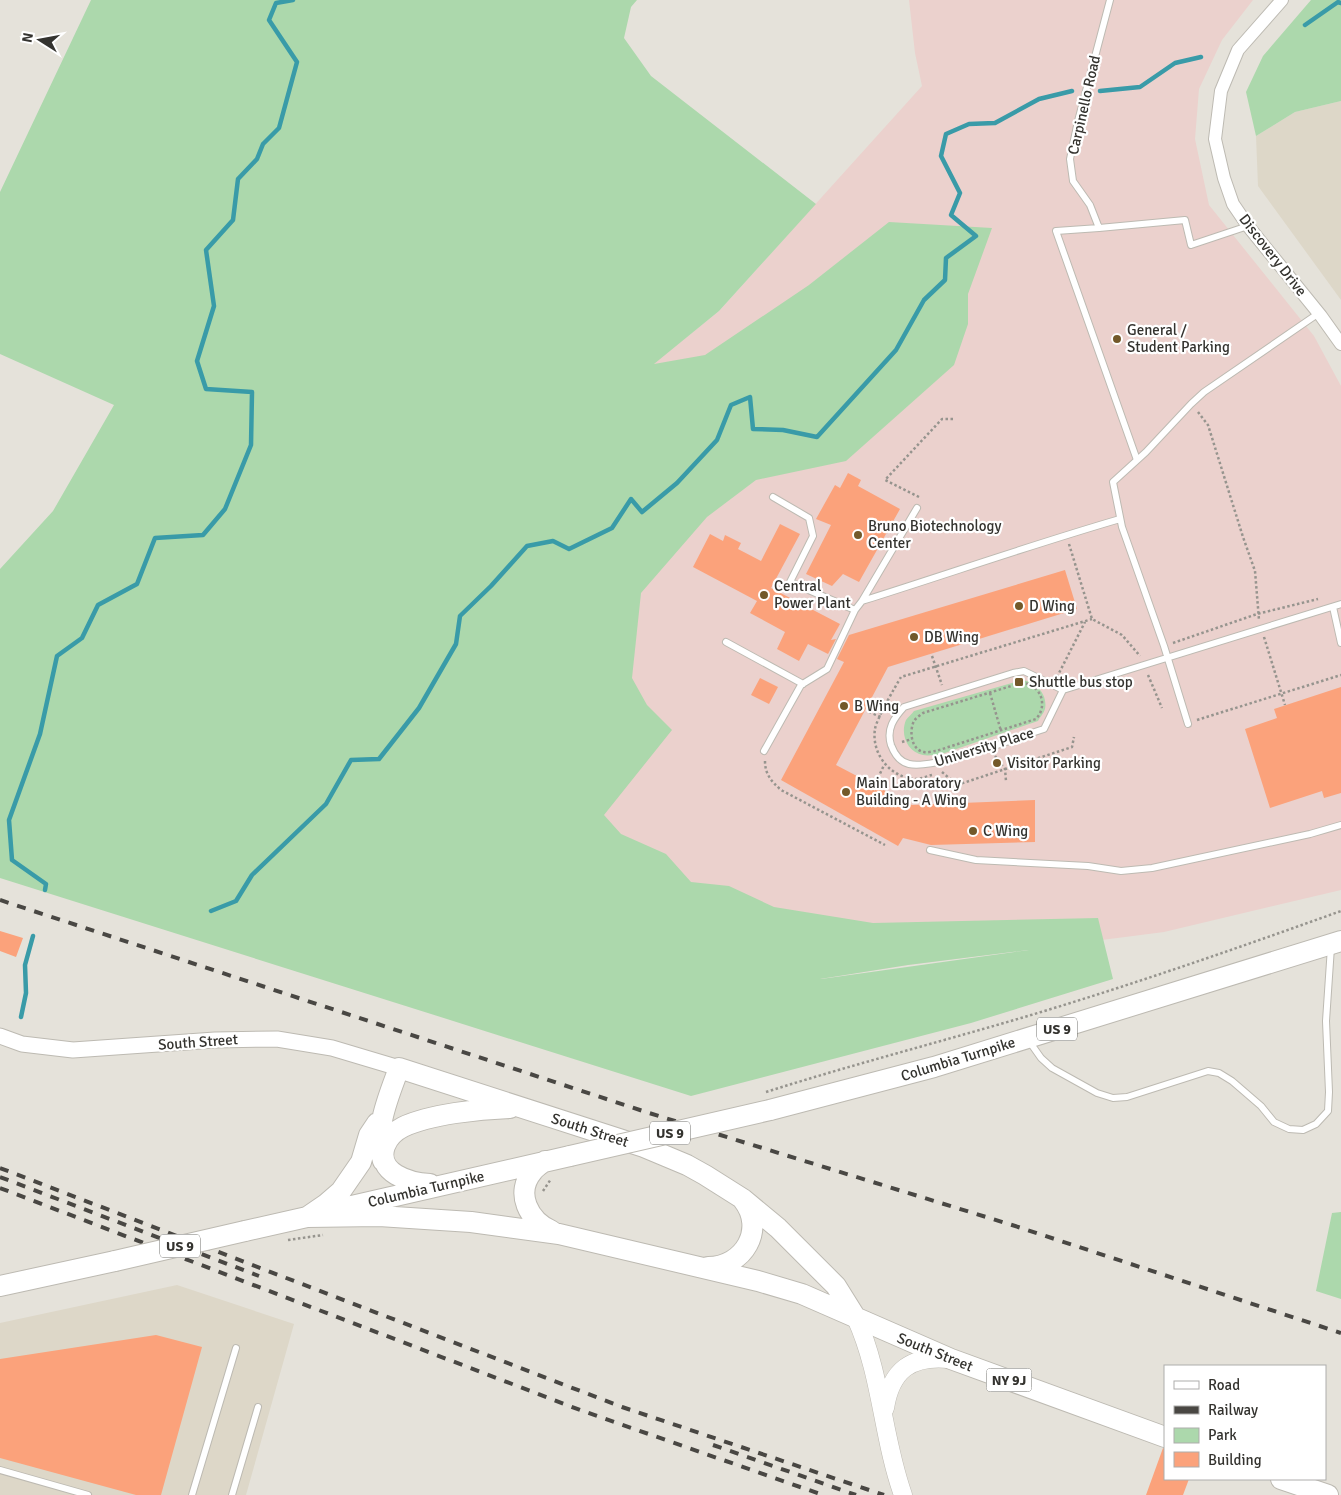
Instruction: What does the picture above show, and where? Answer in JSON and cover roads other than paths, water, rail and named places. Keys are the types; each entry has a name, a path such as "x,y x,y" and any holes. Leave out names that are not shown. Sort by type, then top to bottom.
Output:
{"main road":[{"name":"Columbia Turnpike","path":"307,1217 570,1156 767,1101 894,1078 1027,1039 1336,942"},
{"name":"South Street","path":"399,1068 526,1108 666,1156 705,1175 743,1199 778,1228 823,1272 847,1301 856,1318 951,1360 1164,1437"},
{"path":"399,1068 384,1113 380,1136 380,1150 383,1161 399,1177 410,1181 445,1185"},
{"path":"383,1161 383,1151 390,1138 402,1128 416,1122 479,1110 526,1108"},
{"path":"307,1217 342,1191 361,1162 369,1135 384,1113"},
{"path":"545,1161 534,1170 528,1179 524,1191 525,1201 535,1220 544,1228 559,1234"},
{"path":"701,1267 723,1266 733,1261 748,1244 753,1219 750,1209 743,1199"},
{"path":"307,1217 379,1216 441,1219 559,1234 781,1287 802,1294 856,1318 871,1358 896,1475 903,1495"},
{"name":"US 9","path":"0,1286 115,1262 307,1217"},
{"path":"884,1421 884,1409 889,1388 895,1377 902,1370 922,1360 936,1358 951,1360"},
{"path":"1284,1480 1328,1495"}],"street":[{"name":"Discovery Drive","path":"1282,0 1238,50 1221,90 1215,139 1224,178 1233,204 1248,226 1319,312 1341,344"},
{"name":"South Street","path":"0,1036 22,1044 73,1050 215,1040 277,1040 332,1048 399,1068"}],"lane":[{"name":"Carpinello Road","path":"1099,228 1090,205 1073,181 1070,159 1078,121 1110,0"},
{"path":"1137,460 1056,231 1185,220 1191,245 1248,226"},
{"path":"1188,724 1168,657 1120,519 1113,482 1191,404 1237,369 1319,312"},
{"path":"773,496 809,518 813,536 790,582 854,610"},
{"path":"764,751 803,684 827,669 854,610 862,601 916,508"},
{"path":"862,601 1120,519"},
{"path":"1063,690 1341,604"},
{"path":"1333,606 1341,643"},
{"path":"726,642 803,684"},
{"name":"University Place","path":"1024,671 1063,690 1044,729 936,763 910,764 896,755 889,737 895,717 904,707 1024,671"},
{"path":"930,850 976,860 1088,866 1121,871 1152,868 1310,834 1341,825"},
{"path":"1027,1039 1041,1058 1052,1068 1097,1093 1113,1098 1127,1097 1208,1071 1219,1073 1232,1081 1261,1106 1274,1122 1289,1129 1303,1130 1316,1124 1328,1111 1330,1092 1326,1021 1336,942"},
{"path":"192,1495 236,1348"},
{"path":"232,1495 258,1407"},
{"path":"0,1470 88,1495"}],"waterway":[{"path":"45,890 46,884 12,860 9,820 40,734 57,656 82,638 98,605 137,584 155,538 203,535 225,509 251,445 252,392 206,389 197,361 214,306 206,250 233,220 238,179 257,159 263,144 279,128 297,62 269,20 276,3 293,0"},
{"path":"1305,25 1338,2 1341,3"},
{"path":"1100,91 1140,87 1175,63 1201,57"},
{"path":"211,911 236,901 252,875 326,804 351,760 379,759 419,708 456,644 460,616 491,586 527,546 553,541 569,549 612,528 631,499 642,512 677,483 717,440 731,405 750,397 753,429 783,430 817,437 896,350 924,300 945,280 946,258 976,236 951,215 960,193 941,156 946,134 969,124 995,123 1039,99 1072,91"},
{"path":"21,1017 26,993 25,965 33,936"}],"railway":[{"path":"0,900 649,1113 1012,1225 1341,1333"},
{"path":"0,1168 622,1407 884,1495"},
{"path":"0,1177 259,1276"},
{"path":"0,1188 580,1410 823,1495"},
{"path":"713,1445 856,1495"}],"place":[{"name":"General / Student Parking","path":"1117,339"},
{"name":"Bruno Biotechnology Center","path":"858,535"},
{"name":"Central Power Plant","path":"764,595"},
{"name":"D Wing","path":"1019,606"},
{"name":"DB Wing","path":"914,637"},
{"name":"Shuttle bus stop","path":"1019,682"},
{"name":"B Wing","path":"844,706"},
{"name":"Visitor Parking","path":"997,763"},
{"name":"Main Laboratory Building - A Wing","path":"846,792"},
{"name":"C Wing","path":"973,831"}]}
